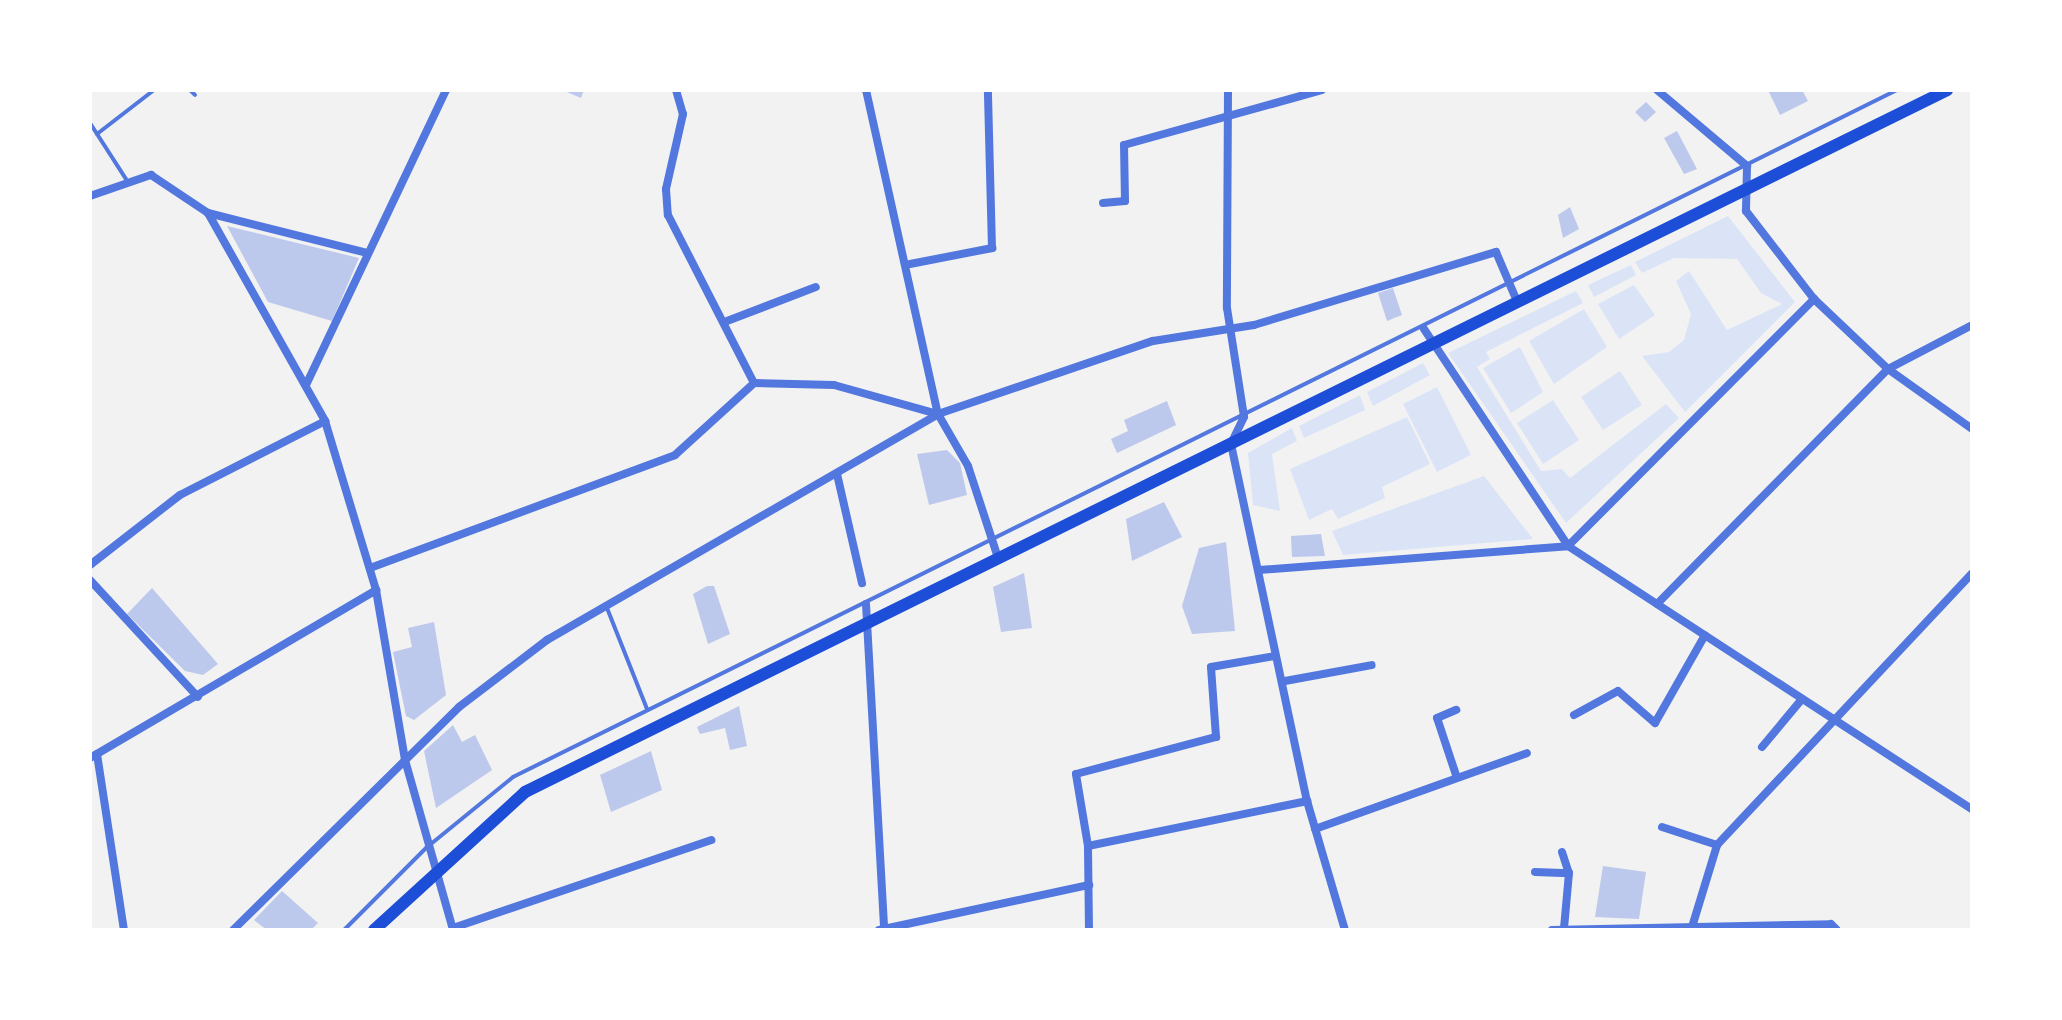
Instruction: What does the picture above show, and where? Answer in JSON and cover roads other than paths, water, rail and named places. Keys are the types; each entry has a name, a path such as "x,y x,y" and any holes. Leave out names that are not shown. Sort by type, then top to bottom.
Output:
{"main road":[{"path":"374,930 432,870 525,792 1431,343 1513,293 1745,191 1947,90"}],"street":[{"path":"306,385 446,90"},
{"path":"676,90 683,114 665,204 727,321 754,383"},
{"path":"866,90 910,264 938,414 968,466 998,558"},
{"path":"910,264 992,248 988,90"},
{"path":"1228,90 1230,325 1244,417 1231,444 1275,656 1285,681 1307,801 1345,930"},
{"path":"1103,203 1125,201 1124,145 1322,90"},
{"path":"1657,90 1747,166 1746,211 1814,299 1888,369 1972,429"},
{"path":"90,196 126,179 151,175 208,213 367,253"},
{"path":"208,213 325,421 376,590 405,760 432,870 453,929 711,840"},
{"path":"233,930 459,707 547,640 938,414 1153,341 1230,325 1254,325 1496,252 1513,293"},
{"path":"727,321 816,287"},
{"path":"1259,570 1568,546 1814,299"},
{"path":"1657,604 1888,369 1972,325"},
{"path":"1424,329 1568,546 1972,809"},
{"path":"370,568 675,455 754,383 834,385 938,414"},
{"path":"90,565 180,495 325,421"},
{"path":"837,474 862,583"},
{"path":"1692,927 1717,845 1972,573"},
{"path":"90,580 198,697"},
{"path":"124,930 94,756 376,590"},
{"path":"866,604 882,928 1089,885"},
{"path":"1574,715 1618,691 1655,723 1705,635"},
{"path":"1089,930 1088,846 1076,774 1216,737 1211,667 1275,656"},
{"path":"1285,681 1372,665"},
{"path":"1762,747 1802,699"},
{"path":"1456,710 1437,718 1456,775"},
{"path":"1315,829 1456,775 1527,753"},
{"path":"1088,846 1307,801"},
{"path":"1662,827 1717,845"},
{"path":"1562,852 1569,873 1564,928"},
{"path":"1535,872 1569,873"},
{"path":"1552,930 1831,924 1837,930"}],"lane":[{"path":"97,134 154,90"},
{"path":"190,90 195,95"},
{"path":"344,930 426,848 513,777 1424,329 1513,293 1747,166 1897,90"},
{"path":"90,123 126,179"},
{"path":"607,608 647,709"}]}
